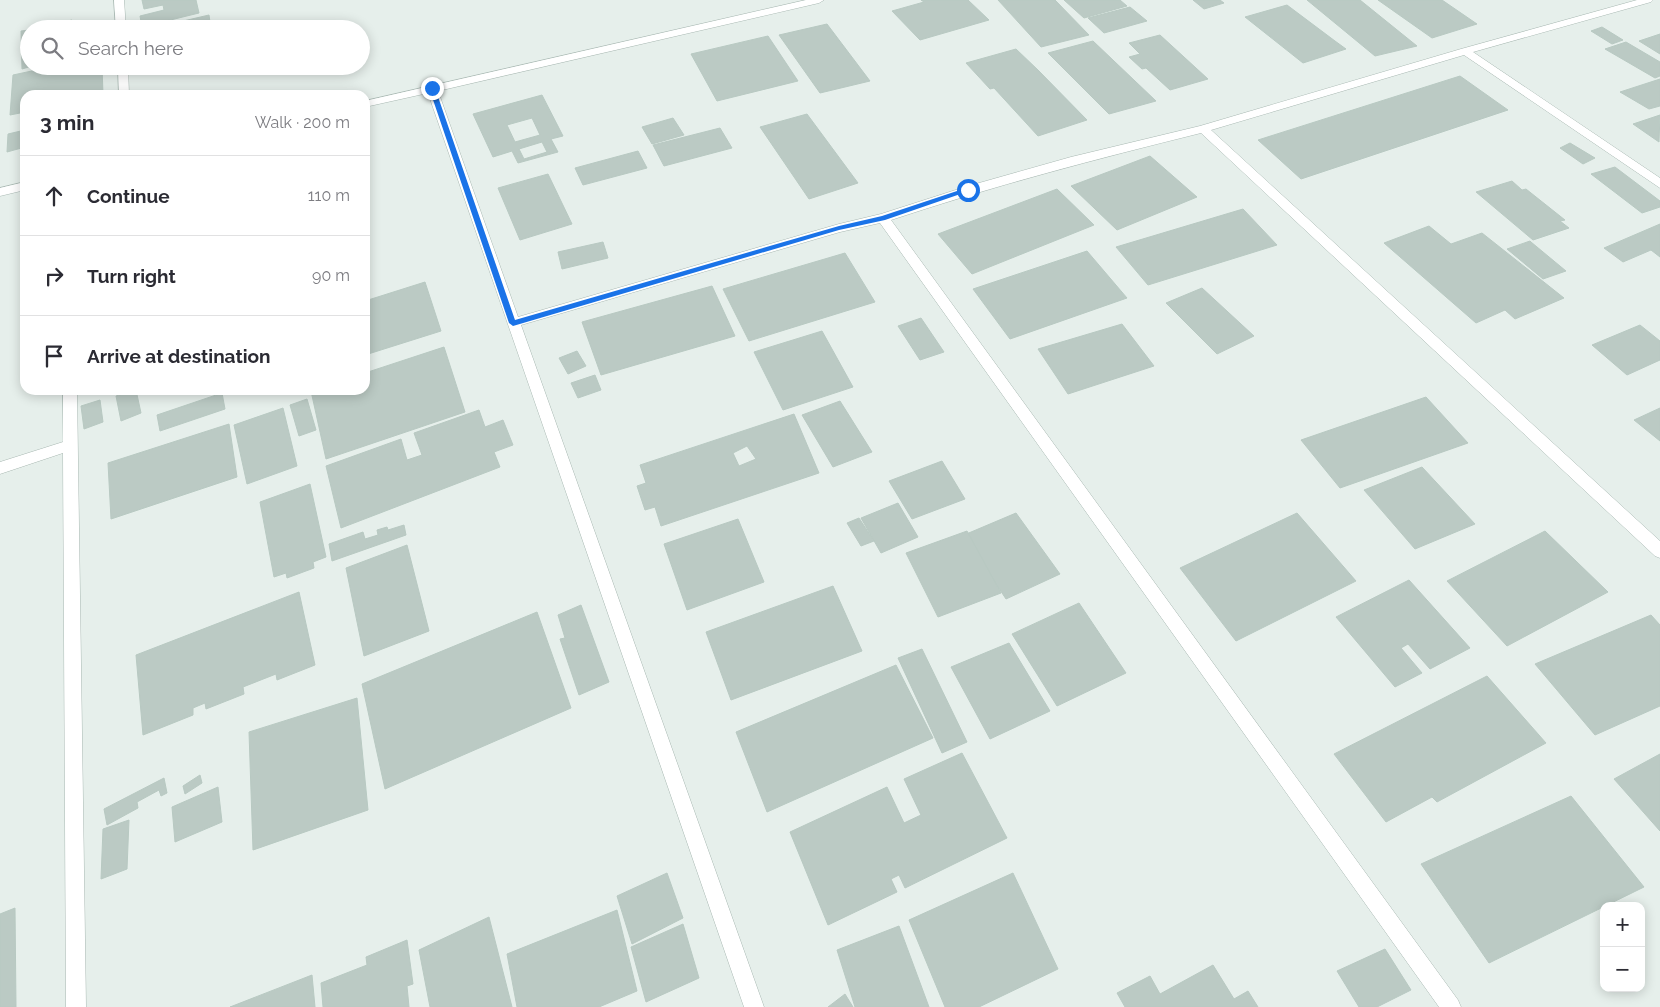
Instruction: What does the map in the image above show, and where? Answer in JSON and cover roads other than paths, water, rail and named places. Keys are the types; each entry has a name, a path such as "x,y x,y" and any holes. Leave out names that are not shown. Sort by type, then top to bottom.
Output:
{"street":[{"path":"119,0 120,20"},
{"path":"370,103 819,0"},
{"path":"513,323 839,228 883,218 968,190 1075,160 1203,129 1465,51 1648,0"},
{"path":"1465,51 1660,184"},
{"path":"123,75 124,90"},
{"path":"432,88 754,1007"},
{"path":"1203,129 1660,551"},
{"path":"0,192 20,187"},
{"path":"883,218 1451,1007"},
{"path":"70,395 76,1007"},
{"path":"0,468 71,445"}]}
